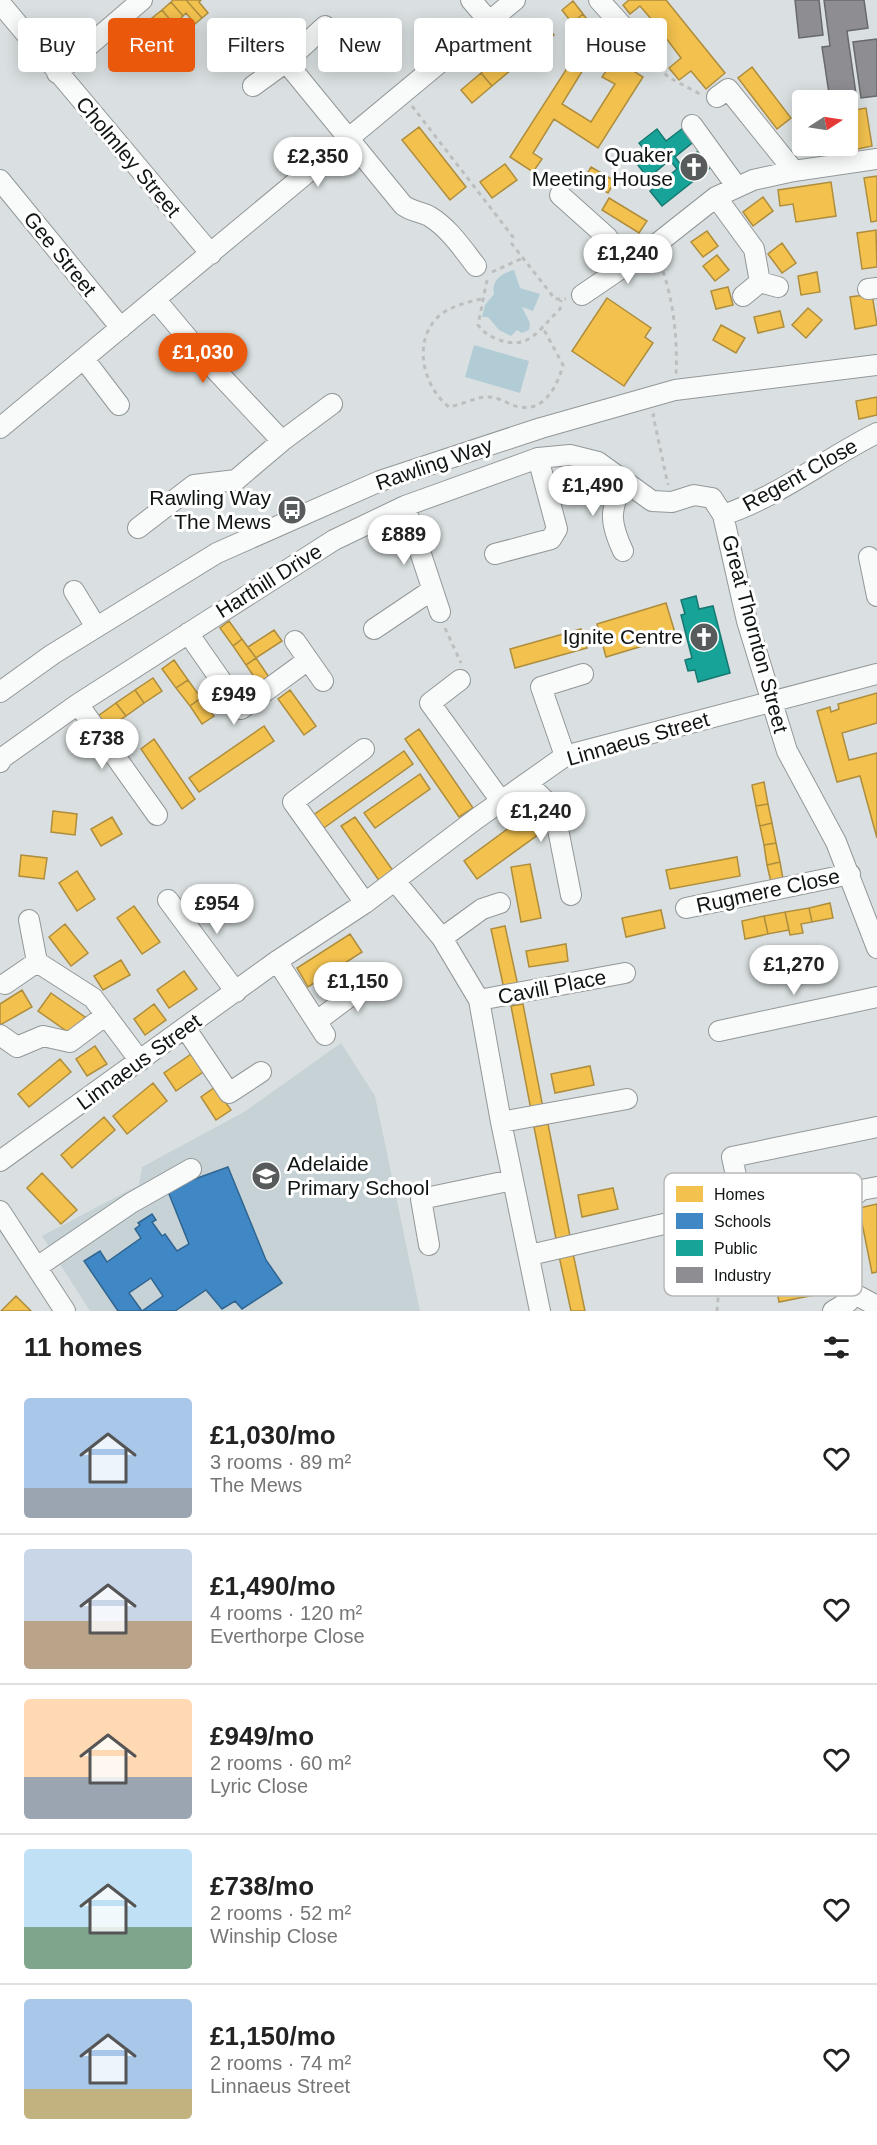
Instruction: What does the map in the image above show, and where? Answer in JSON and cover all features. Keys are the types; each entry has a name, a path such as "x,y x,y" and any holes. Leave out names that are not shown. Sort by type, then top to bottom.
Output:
{"street":[{"path":"57,73 142,0"},
{"path":"471,0 486,18"},
{"path":"493,18 515,0"},
{"path":"599,0 615,18"},
{"name":"Cholmley Street","path":"0,3 211,254"},
{"path":"306,44 318,32"},
{"path":"253,86 272,72"},
{"path":"295,72 350,137 403,205 412,212 426,214 444,225 476,266"},
{"path":"0,428 430,72"},
{"path":"717,97 728,89 794,171"},
{"path":"692,125 737,187"},
{"path":"582,295 654,246 716,196 753,180 794,171 877,159"},
{"name":"Gee Street","path":"0,180 121,328"},
{"path":"560,195 607,237 626,263"},
{"path":"716,196 754,249 769,284 743,296"},
{"path":"155,299 207,361 282,441"},
{"path":"84,359 119,405"},
{"name":"Rawling Way","path":"0,692 53,654 217,553 380,481 541,428 675,390 877,365"},
{"path":"138,528 194,484 236,480 282,441 332,405"},
{"name":"Regent Close","path":"723,515 752,506 842,450 877,433"},
{"name":"Harthill Drive","path":"0,762 2,758 78,704 334,540 405,506 538,458 570,455 598,462 652,501 672,502 694,495 712,498 723,515"},
{"path":"495,554 551,539 556,529 538,458"},
{"path":"622,481 614,501 611,525 623,550"},
{"path":"405,506 440,612"},
{"name":"Great Thornton Street","path":"723,515 747,621 787,751 871,911 877,948"},
{"path":"869,557 877,596"},
{"path":"374,628 432,590"},
{"path":"74,591 96,627"},
{"path":"188,633 241,709 308,660"},
{"path":"295,641 323,681"},
{"path":"565,756 541,687 583,674"},
{"name":"Linnaeus Street","path":"0,1161 186,1029 277,961 365,903 565,756 877,674"},
{"path":"460,680 430,703 501,801"},
{"path":"78,704 157,815"},
{"path":"364,749 293,802 365,903"},
{"path":"526,783 554,809 570,895"},
{"name":"Rugmere Close","path":"686,908 850,874"},
{"name":"Cavill Place","path":"395,881 442,938 479,1000 512,1180 530,1255 540,1311"},
{"path":"168,900 236,992"},
{"path":"442,938 482,909 500,903"},
{"path":"29,920 37,962 93,998 140,1061"},
{"path":"277,961 321,1028 377,976"},
{"path":"5,984 37,962"},
{"name":"Cavill Place","path":"479,1000 625,973"},
{"path":"719,1031 877,997"},
{"path":"0,1035 17,1047 43,1036 70,1042 106,1016"},
{"path":"186,1029 229,1093 261,1072"},
{"path":"501,1122 627,1099"},
{"path":"736,1173 732,1157 877,1127"},
{"path":"37,1267 131,1203 191,1169"},
{"path":"429,1245 421,1199 512,1180"},
{"path":"862,1190 877,1186"},
{"path":"0,1211 65,1311"},
{"path":"530,1255 664,1224"},
{"path":"833,1311 848,1302 848,1296"},
{"path":"858,1296 877,1306"}],"path":[{"path":"664,72 695,93 717,97"},
{"path":"403,95 513,237 512,244 555,299 561,300 576,294 582,295"},
{"path":"524,258 493,272 481,299 478,325 492,337 511,345 524,343 560,309 561,300"},
{"path":"481,299 458,305 443,314 436,319 426,335 424,358 426,379 436,398 448,407 491,397 522,408 538,404 549,396 559,383 563,366 542,326"},
{"path":"440,612 449,640 464,668 460,680"},
{"path":"717,1311 720,1296"}],"shaded area":[{"path":"514,270 520,288 540,294 533,311 522,307 530,323 529,330 522,333 517,330 511,336 499,330 488,317 482,317 485,305 494,294 496,281 505,273"},
{"path":"474,345 529,361 520,393 465,377"},
{"name":"Adelaide Primary School","path":"341,1043 375,1096 420,1311 90,1311 42,1236 139,1185 142,1167 244,1112"}],"building: Homes":[{"path":"186,0 202,18 195,24 195,18 190,18 186,13 183,16 171,2"},
{"path":"186,0 201,0 199,2 208,13 202,18"},
{"path":"629,0 666,0 725,73 706,89 691,71 679,80 669,68 681,58 667,39 667,18 650,18 640,6 630,14 623,5"},
{"path":"573,1 583,14 578,18 568,18 562,10"},
{"path":"171,2 183,16 169,18 162,10"},
{"path":"162,10 169,18 152,18"},
{"path":"752,67 791,118 777,129 738,78"},
{"path":"565,71 582,72 562,104 591,122 615,84 602,77 605,72 635,72 643,77 598,148 554,119 533,153 542,159 533,172 510,157"},
{"path":"482,72 508,72 492,86"},
{"path":"481,73 492,86 472,103 461,90"},
{"path":"866,108 872,146 858,149 858,109"},
{"path":"419,127 466,187 450,200 402,140"},
{"path":"505,164 517,180 492,198 480,182"},
{"path":"591,167 615,181 608,193 584,179"},
{"path":"877,176 877,221 871,222 864,178"},
{"path":"831,182 836,216 796,222 793,204 780,206 778,190"},
{"path":"763,197 773,211 753,226 743,212"},
{"path":"609,198 647,221 639,233 602,210"},
{"path":"876,230 877,267 862,269 857,233"},
{"path":"707,231 718,246 703,257 691,242"},
{"path":"782,243 796,263 782,273 768,254"},
{"path":"717,255 729,270 715,281 703,266"},
{"path":"817,272 820,292 801,295 798,276"},
{"path":"728,287 733,305 716,309 711,291"},
{"path":"872,294 877,325 855,329 850,297"},
{"path":"607,298 651,328 645,337 653,343 624,386 572,351"},
{"path":"808,308 822,320 806,338 792,325"},
{"path":"780,311 784,327 758,333 754,317"},
{"path":"721,325 745,338 736,353 713,340"},
{"path":"877,397 877,415 859,419 856,401"},
{"path":"666,603 676,636 606,657 597,624"},
{"path":"229,621 242,639 233,646 220,628"},
{"path":"581,629 587,648 515,668 510,649"},
{"path":"274,630 282,641 256,658 248,647"},
{"path":"242,639 256,658 246,665 233,646"},
{"path":"256,658 269,677 259,684 246,665"},
{"path":"174,660 188,680 176,688 162,669"},
{"path":"153,678 162,691 144,703 135,690"},
{"path":"188,680 201,698 190,706 176,688"},
{"path":"135,690 144,703 126,716 116,703"},
{"path":"290,690 316,726 304,735 278,699"},
{"path":"877,693 877,723 842,733 849,760 877,753 877,838 860,776 837,782 817,711 830,707 831,712 839,709 838,704"},
{"path":"201,698 214,716 202,724 190,706"},
{"path":"116,703 126,716 107,729 98,716"},
{"path":"264,726 274,741 199,792 189,778"},
{"path":"419,729 473,808 459,817 405,739"},
{"path":"154,739 195,799 182,809 141,749"},
{"path":"404,751 413,764 321,830 312,816"},
{"path":"420,774 430,789 375,828 364,813"},
{"path":"764,782 768,804 756,806 752,785"},
{"path":"768,804 772,823 760,826 756,806"},
{"path":"53,811 77,814 75,835 51,832"},
{"path":"532,811 546,829 477,879 464,861"},
{"path":"112,817 122,834 101,846 91,829"},
{"path":"355,817 394,872 380,882 341,826"},
{"path":"772,823 776,843 764,845 760,826"},
{"path":"776,843 780,862 767,865 764,845"},
{"path":"21,855 47,858 44,879 19,876"},
{"path":"737,857 740,876 670,889 666,870"},
{"path":"780,862 783,879 771,882 767,865"},
{"path":"530,864 541,918 521,922 511,867"},
{"path":"77,871 95,899 77,911 59,883"},
{"path":"830,903 833,918 812,922 809,908"},
{"path":"134,906 160,942 142,954 117,918"},
{"path":"809,908 812,922 801,924 803,933 790,935 785,912"},
{"path":"661,910 665,928 626,937 622,918"},
{"path":"785,912 789,930 768,934 764,916"},
{"path":"764,916 768,934 745,939 742,921"},
{"path":"65,924 88,953 71,966 49,937"},
{"path":"505,926 518,986 504,989 491,929"},
{"path":"350,934 362,952 308,987 297,968"},
{"path":"566,944 568,961 529,967 526,951"},
{"path":"121,960 130,975 103,990 94,976"},
{"path":"184,971 197,989 169,1008 157,990"},
{"path":"22,990 32,1007 0,1025 0,1004"},
{"path":"51,993 85,1017 72,1035 38,1011"},
{"path":"154,1004 166,1020 145,1035 134,1019"},
{"path":"523,1004 543,1108 531,1110 511,1006"},
{"path":"95,1046 107,1064 87,1076 76,1059"},
{"path":"194,1052 206,1070 176,1091 164,1073"},
{"path":"60,1059 71,1072 29,1107 18,1094"},
{"path":"590,1066 594,1085 555,1093 551,1074"},
{"path":"153,1083 167,1101 127,1134 113,1116"},
{"path":"215,1087 231,1110 216,1120 201,1097"},
{"path":"104,1117 115,1130 72,1168 61,1155"},
{"path":"548,1124 570,1236 556,1239 534,1127"},
{"path":"42,1173 77,1210 61,1224 27,1188"},
{"path":"613,1188 618,1209 582,1217 578,1195"},
{"path":"877,1204 877,1272 872,1273 862,1223 862,1207"},
{"path":"573,1253 585,1311 571,1311 559,1256"},
{"path":"16,1296 31,1311 1,1311"},
{"path":"778,1296 810,1296 779,1302"}],"building: Schools":[{"path":"228,1167 266,1260 282,1283 242,1309 235,1301 222,1309 206,1290 175,1311 142,1311 118,1311 84,1261 100,1251 107,1262 141,1238 135,1229 140,1225 138,1223 152,1214 156,1220 152,1222 162,1236 165,1234 177,1251 189,1244 167,1189","holes":["151,1278 163,1296 142,1311 129,1293"]}],"building: Public":[{"name":"Quaker Meeting House","path":"687,125 697,139 675,157 681,165 702,148 715,164 662,206 650,191 677,169 670,160 648,178 637,164 649,155 639,143 657,129 666,141"},
{"name":"Ignite Centre","path":"696,596 699,609 713,606 730,673 698,682 695,670 688,671 685,660 692,658 681,615 685,614 681,600"}],"building: Industry":[{"path":"795,0 819,0 823,35 799,38"},
{"path":"824,0 864,0 868,28 847,31 855,90 828,90 822,47 830,46"},
{"path":"877,39 877,96 861,98 853,42"}],"place":[{"name":"Quaker Meeting House","path":"694,167"},
{"name":"Rawling Way The Mews","path":"292,510"},
{"name":"Ignite Centre","path":"704,637"},
{"name":"Adelaide Primary School","path":"266,1176"}]}
